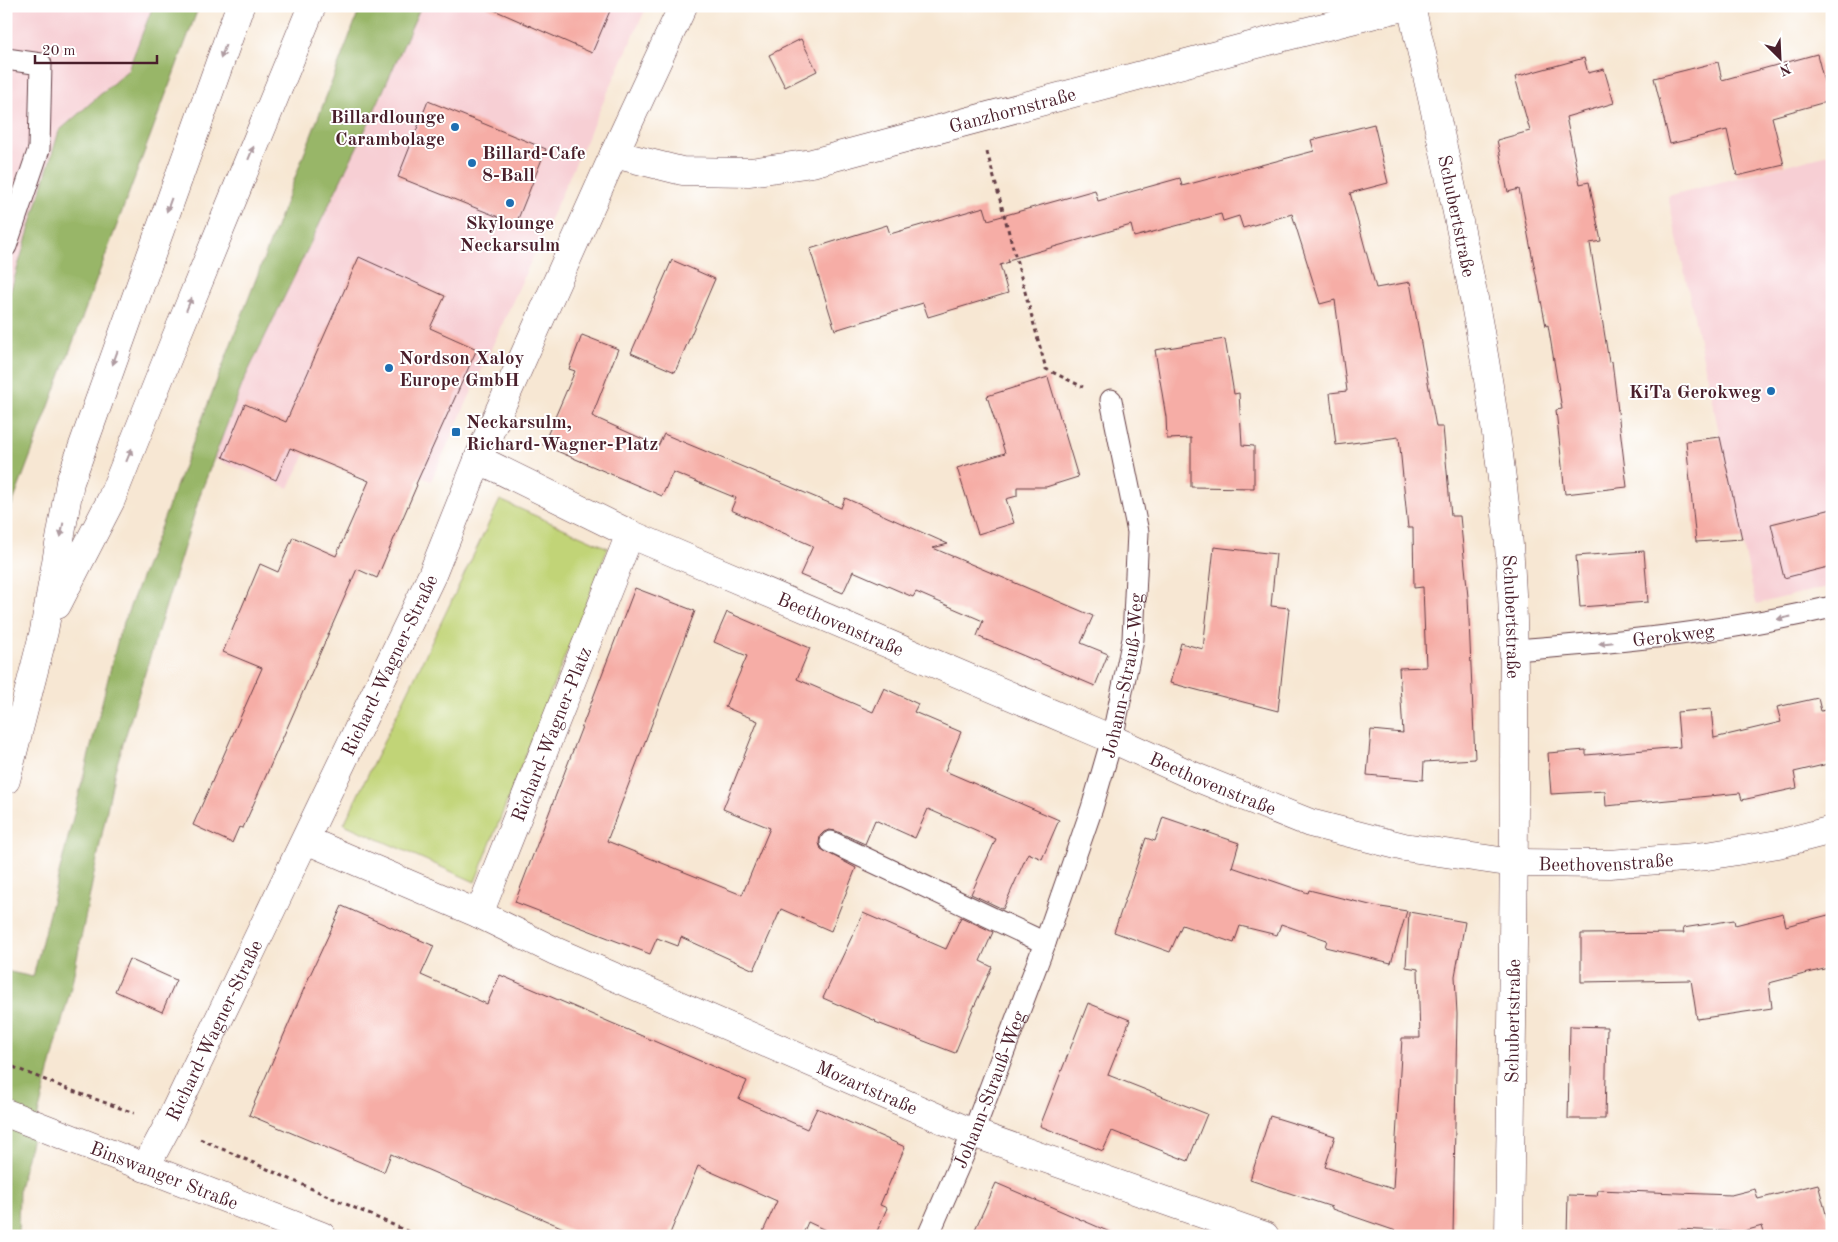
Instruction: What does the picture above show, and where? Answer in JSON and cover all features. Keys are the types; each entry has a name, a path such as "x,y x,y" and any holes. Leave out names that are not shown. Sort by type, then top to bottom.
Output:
{"main road":[{"path":"6,780 44,631 70,482 240,6"},
{"path":"44,631 111,500 312,6"},
{"name":"Richard-Wagner-Straße","path":"145,1168 168,1125 306,840 432,575 478,459 614,154 683,6"},
{"name":"Ganzhornstraße","path":"614,154 682,172 750,172 812,163 1407,6"},
{"name":"Schubertstraße","path":"1411,6 1469,268 1493,407 1506,516 1514,650 1514,863 1509,1236"},
{"path":"478,459 630,534"},
{"name":"Beethovenstraße","path":"630,534 1112,739 1198,778 1310,823 1404,847 1514,863 1610,864 1706,856 1778,844 1832,830"},
{"name":"Richard-Wagner-Platz","path":"479,914 630,534"},
{"path":"306,840 479,914"},
{"name":"Mozartstraße","path":"479,914 564,955 974,1133 1265,1236"},
{"name":"Binswanger Straße","path":"6,1112 57,1134 313,1234"}],"lane":[{"path":"6,59 41,64 39,149 6,246"},
{"name":"Johann-Strauß-Weg","path":"928,1236 974,1133 1045,942 1092,808 1112,739 1133,639 1138,532 1111,400"},
{"name":"Gerokweg","path":"1514,650 1604,644 1689,634 1781,619 1832,607"},
{"path":"831,842 1045,942"}],"path":[{"path":"978,118 1046,369 1111,400"},
{"path":"6,1064 70,1090 168,1125 418,1236"}],"shaded area":[{"path":"6,6 153,6 128,70 59,131 6,306"},
{"path":"421,6 647,6 431,481 316,432 289,488 214,459 244,380 370,120"},
{"name":"KiTa Gerokweg","path":"1832,153 1832,586 1756,604 1668,196"}],"green space":[{"path":"153,6 199,6 6,521 6,306 59,131 128,70"},
{"path":"361,6 421,6 370,120 244,380 201,492 115,770 72,983 19,1188 18,1236 6,1236 6,971 33,977 119,635"},
{"path":"500,500 608,548 475,882 344,824"}],"building":[{"path":"485,6 612,6 592,53"},
{"path":"801,39 817,71 785,87 769,55"},
{"path":"1817,54 1829,101 1772,117 1784,165 1737,176 1727,130 1670,144 1654,78 1718,62 1722,80"},
{"path":"1584,58 1588,73 1604,69 1614,103 1566,117 1580,184 1589,182 1601,241 1590,243 1609,362 1612,361 1627,487 1565,494 1556,410 1562,409 1548,325 1546,326 1519,189 1508,192 1497,140 1530,131 1515,77"},
{"name":"Billard-Cafe 8-Ball","path":"428,101 546,149 516,224 398,177"},
{"path":"1374,124 1388,183 1350,193 1376,288 1410,282 1436,427 1443,427 1451,516 1460,516 1468,597 1475,759 1424,762 1423,780 1367,775 1371,730 1403,733 1399,668 1426,667 1423,587 1414,588 1413,528 1408,528 1399,437 1336,445 1330,393 1347,391 1335,300 1320,304 1292,214 1243,228 1239,216 1223,221 1221,214 1134,237 1131,225 1008,260 1009,262 1000,265 1008,293 928,317 923,303 835,330 810,249 887,225 890,234 984,207 988,220 1095,190 1098,201 1180,178 1182,186 1314,151 1311,140"},
{"path":"359,257 445,296 430,328 477,349 416,484 377,578 357,569 243,828 239,827 232,843 193,825 262,668 223,652 260,564 278,572 293,537 336,556 369,481 290,448 276,480 223,457 245,404 286,422"},
{"path":"672,260 715,279 675,372 631,353"},
{"path":"582,335 618,349 592,416 658,446 664,434 841,508 845,498 948,544 933,548 1093,616 1081,643 1108,654 1095,686 977,636 983,621 916,592 913,597 853,571 843,593 800,575 813,546 731,510 736,498 673,472 662,496 543,445 575,371 569,369"},
{"path":"1225,339 1234,394 1239,393 1242,445 1254,446 1254,488 1191,487 1191,438 1167,439 1166,417 1155,350"},
{"path":"1048,377 1078,477 1046,487 1017,487 1017,496 1006,499 1014,523 978,534 957,468 1005,453 987,396"},
{"path":"1720,437 1742,539 1696,542 1686,441"},
{"path":"1832,509 1832,566 1784,578 1771,524"},
{"path":"1214,547 1276,554 1271,606 1289,608 1278,711 1170,683 1181,643 1203,649"},
{"path":"1644,551 1648,602 1580,607 1576,556"},
{"path":"635,588 695,611 607,841 742,895 770,828 723,809 758,721 725,707 747,656 714,642 727,612 810,648 797,679 873,712 884,688 918,704 914,712 961,732 945,771 1059,820 1042,859 1028,853 1003,909 971,894 996,839 928,809 915,838 875,820 865,844 836,831 829,830 820,836 819,843 821,849 856,868 831,931 781,909 754,970 681,937 678,946 657,938 650,954 515,902"},
{"path":"1818,698 1821,711 1832,709 1832,763 1794,772 1797,788 1742,800 1740,793 1606,806 1605,791 1551,794 1548,753 1586,750 1586,755 1680,747 1677,712 1711,709 1714,738 1781,722 1777,707"},
{"path":"1163,817 1239,843 1232,867 1308,893 1309,890 1374,906 1407,911 1391,963 1325,947 1327,940 1281,924 1277,935 1240,926 1234,943 1182,925 1170,952 1114,932 1146,838 1155,841"},
{"path":"342,906 434,946 421,975 487,1004 500,975 747,1081 739,1099 807,1129 817,1108 905,1147 880,1205 887,1208 875,1236 838,1236 808,1222 802,1236 761,1236 777,1201 698,1166 669,1236 582,1236 391,1154 384,1172 249,1115"},
{"path":"1409,912 1465,922 1455,976 1457,1014 1453,1236 1396,1236 1396,1231 1332,1209 1332,1207 1250,1180 1270,1116 1335,1136 1325,1167 1393,1189 1402,1038 1420,1038 1418,969 1406,967"},
{"path":"863,913 946,949 961,917 993,932 980,961 992,967 955,1053 875,1022 823,998"},
{"path":"1783,913 1786,926 1832,914 1832,967 1769,983 1772,1008 1697,1019 1691,980 1581,982 1581,934 1684,933 1683,928 1734,920 1735,925"},
{"path":"129,959 176,980 162,1012 115,991"},
{"path":"1088,1003 1130,1020 1108,1075 1207,1114 1188,1161 1112,1131 1103,1151 1040,1126"},
{"path":"1570,1026 1607,1027 1605,1119 1568,1119"},
{"path":"996,1183 1119,1236 972,1236"},
{"path":"1818,1184 1832,1236 1765,1236 1762,1226 1741,1232 1678,1229 1678,1236 1567,1236 1568,1195 1597,1196 1598,1190 1731,1195 1755,1189 1758,1199"}],"place":[{"name":"Billardlounge Carambolage","path":"455,127"},
{"name":"Billard-Cafe 8-Ball","path":"472,163"},
{"name":"Skylounge Neckarsulm","path":"510,203"},
{"name":"Nordson Xaloy Europe GmbH","path":"389,368"},
{"name":"KiTa Gerokweg","path":"1771,391"},
{"name":"Neckarsulm, Richard-Wagner-Platz","path":"456,432"}]}
